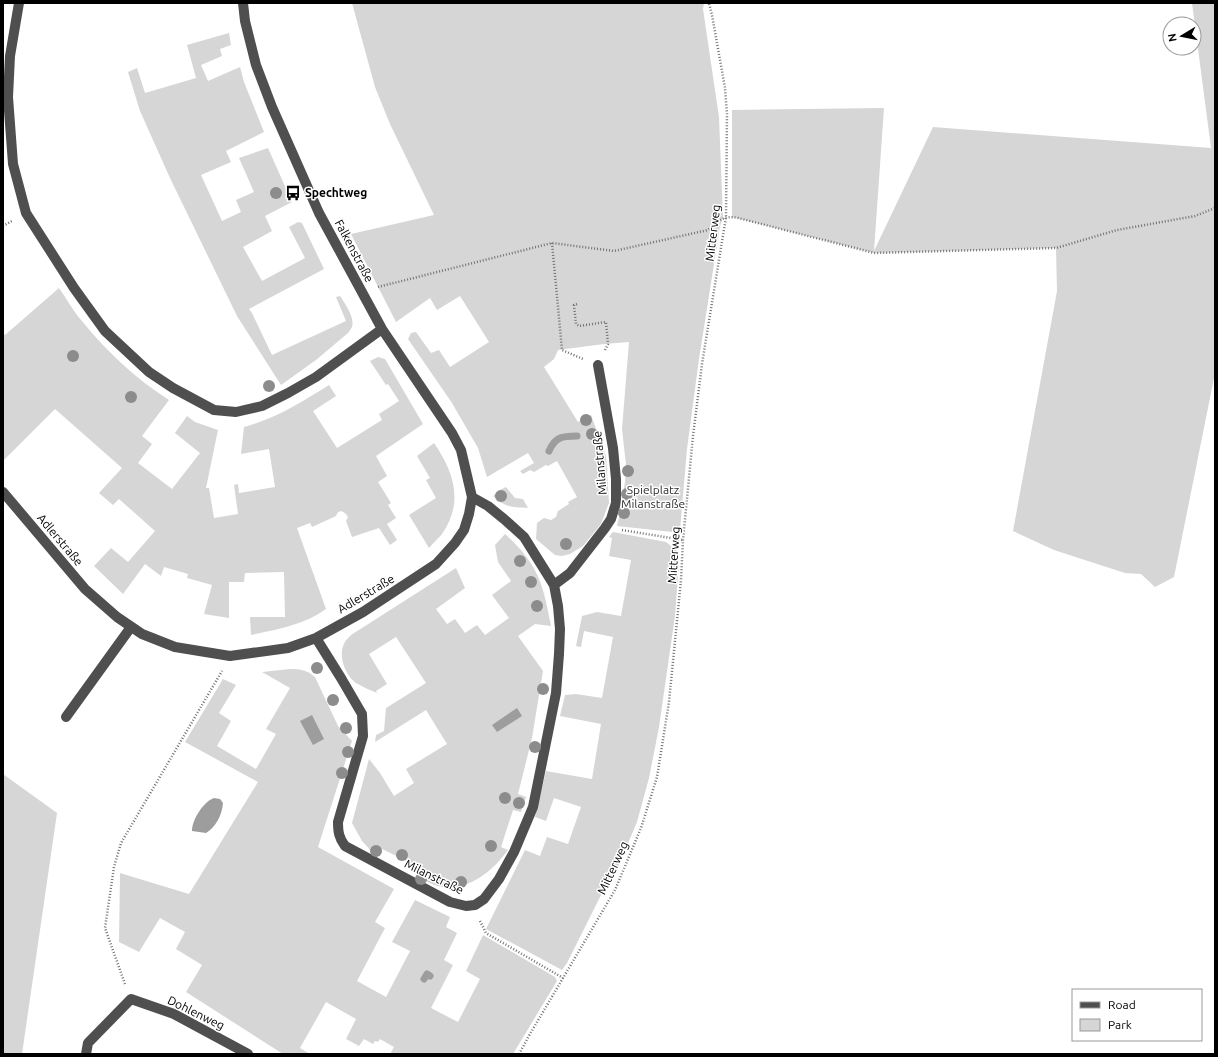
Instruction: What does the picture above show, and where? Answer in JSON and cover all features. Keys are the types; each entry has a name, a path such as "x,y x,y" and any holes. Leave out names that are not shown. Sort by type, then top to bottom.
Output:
{"street":[{"path":"19,3 10,56 8,97 14,164 26,213 74,288 105,331 149,372 172,388 214,410 236,412 262,406 288,393 316,377 382,329"},
{"name":"Falkenstraße","path":"243,3 245,21 256,65 272,108 319,213 382,329 452,433 461,450 472,497"},
{"name":"Milanstraße","path":"554,585 570,573 605,528 611,519 616,503 616,479 608,417 598,365"},
{"name":"Adlerstraße","path":"3,492 85,589 117,617 142,634 176,647 230,656 288,648 316,638 363,612 436,564 456,543 464,530 472,497"},
{"name":"Milanstraße","path":"316,638 362,714 363,736 338,822 338,832 342,841 345,846 450,902 466,906 475,905 484,899 499,879 514,852 532,807 556,693 560,629 554,585 524,537 504,518 488,506 472,497"},
{"path":"66,716 132,627"},
{"path":"86,1054 88,1043 131,999"},
{"name":"Dohlenweg","path":"131,999 174,1014 248,1054"}],"path":[{"name":"Mitterweg","path":"520,1054 530,1034 608,902 620,878 641,828 657,776 670,702 693,436 702,364 726,217 727,114 725,88 709,3"},
{"path":"362,292 552,243 614,251 708,230 716,222 726,217 738,218 874,252 882,252 1056,248 1117,230 1195,216 1215,208"},
{"path":"552,243 562,350 598,365 608,344 606,322 579,326 576,324 574,305 577,304"},
{"path":"605,528 683,540"},
{"path":"131,999 105,928 114,867 121,843 230,656"},
{"path":"475,905 484,932 563,978"}],"green space":[{"name":"Spielplatz Milanstraße","path":"352,3 704,3 703,9 719,117 723,218 720,226 699,359 687,449 680,530 672,532 617,526 625,482 626,465 622,429 629,342 558,350 554,359 544,367 578,422 591,415 606,456 609,503 601,524 583,546 570,554 562,556 555,555 536,539 537,523 544,518 551,520 556,517 558,511 569,504 568,502 577,497 557,461 534,472 530,470 523,474 520,471 534,463 528,453 487,477 478,448 452,403 408,339 411,333 416,332 431,353 439,350 450,367 489,342 460,296 437,310 430,298 396,322 351,234 434,215 390,124 375,87"},
{"path":"1192,3 1215,3 1215,373 1174,577 1155,587 1141,574 1125,573 1054,550 1013,531 1057,291 1056,248 874,253 732,217 732,110 884,108 874,251 933,127 1211,148 1199,56 1202,56 1202,16 1194,16"},
{"path":"229,33 231,45 220,49 222,56 201,65 208,81 240,67 244,82 264,132 226,151 231,162 201,175 222,221 241,212 236,200 254,192 239,158 268,148 292,202 265,216 272,231 243,247 262,281 305,258 289,227 298,222 302,223 324,269 249,309 272,355 346,321 336,297 340,296 349,311 353,323 348,333 316,360 281,385 237,316 170,178 140,111 128,72 137,68 145,93 196,78 187,45"},
{"path":"59,288 79,317 112,354 145,383 169,400 142,436 152,444 138,463 172,489 200,453 175,433 187,416 195,422 218,430 206,488 209,488 214,518 238,514 234,485 238,484 239,493 275,487 269,449 241,454 244,427 278,415 329,385 336,396 313,411 337,448 382,420 379,414 399,401 370,361 378,357 385,359 423,424 376,456 387,476 378,482 391,503 388,505 396,518 387,524 397,540 390,545 379,528 352,537 346,521 348,517 342,511 338,512 336,516 312,527 310,523 297,528 326,609 300,623 251,635 250,617 285,617 284,572 245,573 244,582 229,582 229,618 204,614 212,585 187,578 188,574 164,567 161,576 145,564 123,594 94,566 111,548 128,562 155,531 119,499 113,505 99,493 122,468 55,409 3,461 3,332 5,335"},
{"path":"434,443 447,465 451,476 454,487 454,499 453,510 449,522 442,534 429,548 409,515 436,498 426,480 430,478 417,456"},
{"path":"506,487 515,498 523,499 528,508 506,505 493,496 498,491"},
{"path":"613,532 666,542 677,551 679,562 675,616 659,727 649,778 637,822 615,874 604,889 567,963 562,970 486,929 525,850 540,856 547,837 568,844 581,807 554,798 546,821 535,817 546,771 592,779 601,724 560,716 565,695 576,694 602,698 613,637 584,631 581,647 576,646 582,616 597,612 621,616 631,560 609,556 612,538 609,537"},
{"path":"505,534 525,555 537,575 542,586 551,626 535,624 518,636 543,671 532,738 518,794 526,797 521,812 513,810 501,847 508,850 494,866 478,879 468,883 448,887 437,886 423,880 425,870 376,846 373,853 362,841 352,823 369,759 380,773 394,796 414,783 406,769 447,744 426,710 375,742 376,735 384,731 386,708 426,683 396,637 369,654 387,684 376,691 377,693 356,683 349,675 343,664 343,647 345,641 351,635 456,568 465,588 436,609 447,624 455,619 465,633 477,625 485,635 509,618 492,595 511,581 498,562 495,545"},
{"path":"290,669 304,670 315,677 338,726 352,741 318,847 394,889 375,922 385,928 357,981 386,997 410,951 392,942 415,900 450,917 446,927 457,933 444,960 453,965 431,1008 458,1022 480,979 466,971 483,935 555,977 557,981 513,1054 390,1054 394,1047 380,1039 378,1042 375,1041 373,1044 364,1039 359,1046 346,1039 356,1019 326,1002 300,1048 310,1054 283,1054 186,992 202,965 176,949 185,932 160,918 139,952 119,942 120,873 189,894 258,782 185,742 223,679 236,685 219,713 231,721 217,746 256,769 276,734 266,729 290,688 262,672"},
{"path":"3,774 57,813 22,1054 3,1054"}],"shaded area":[{"path":"517,708 522,716 497,732 492,725"},
{"path":"312,715 324,739 313,745 300,721"},
{"path":"214,798 220,799 223,803 220,816 216,824 206,833 192,831 196,817 202,807"}],"waterway":[{"path":"549,451 551,446 560,438 577,436"},
{"path":"424,979 427,974 430,976"}],"place":[{"name":"Spechtweg","path":"293,193"}]}
